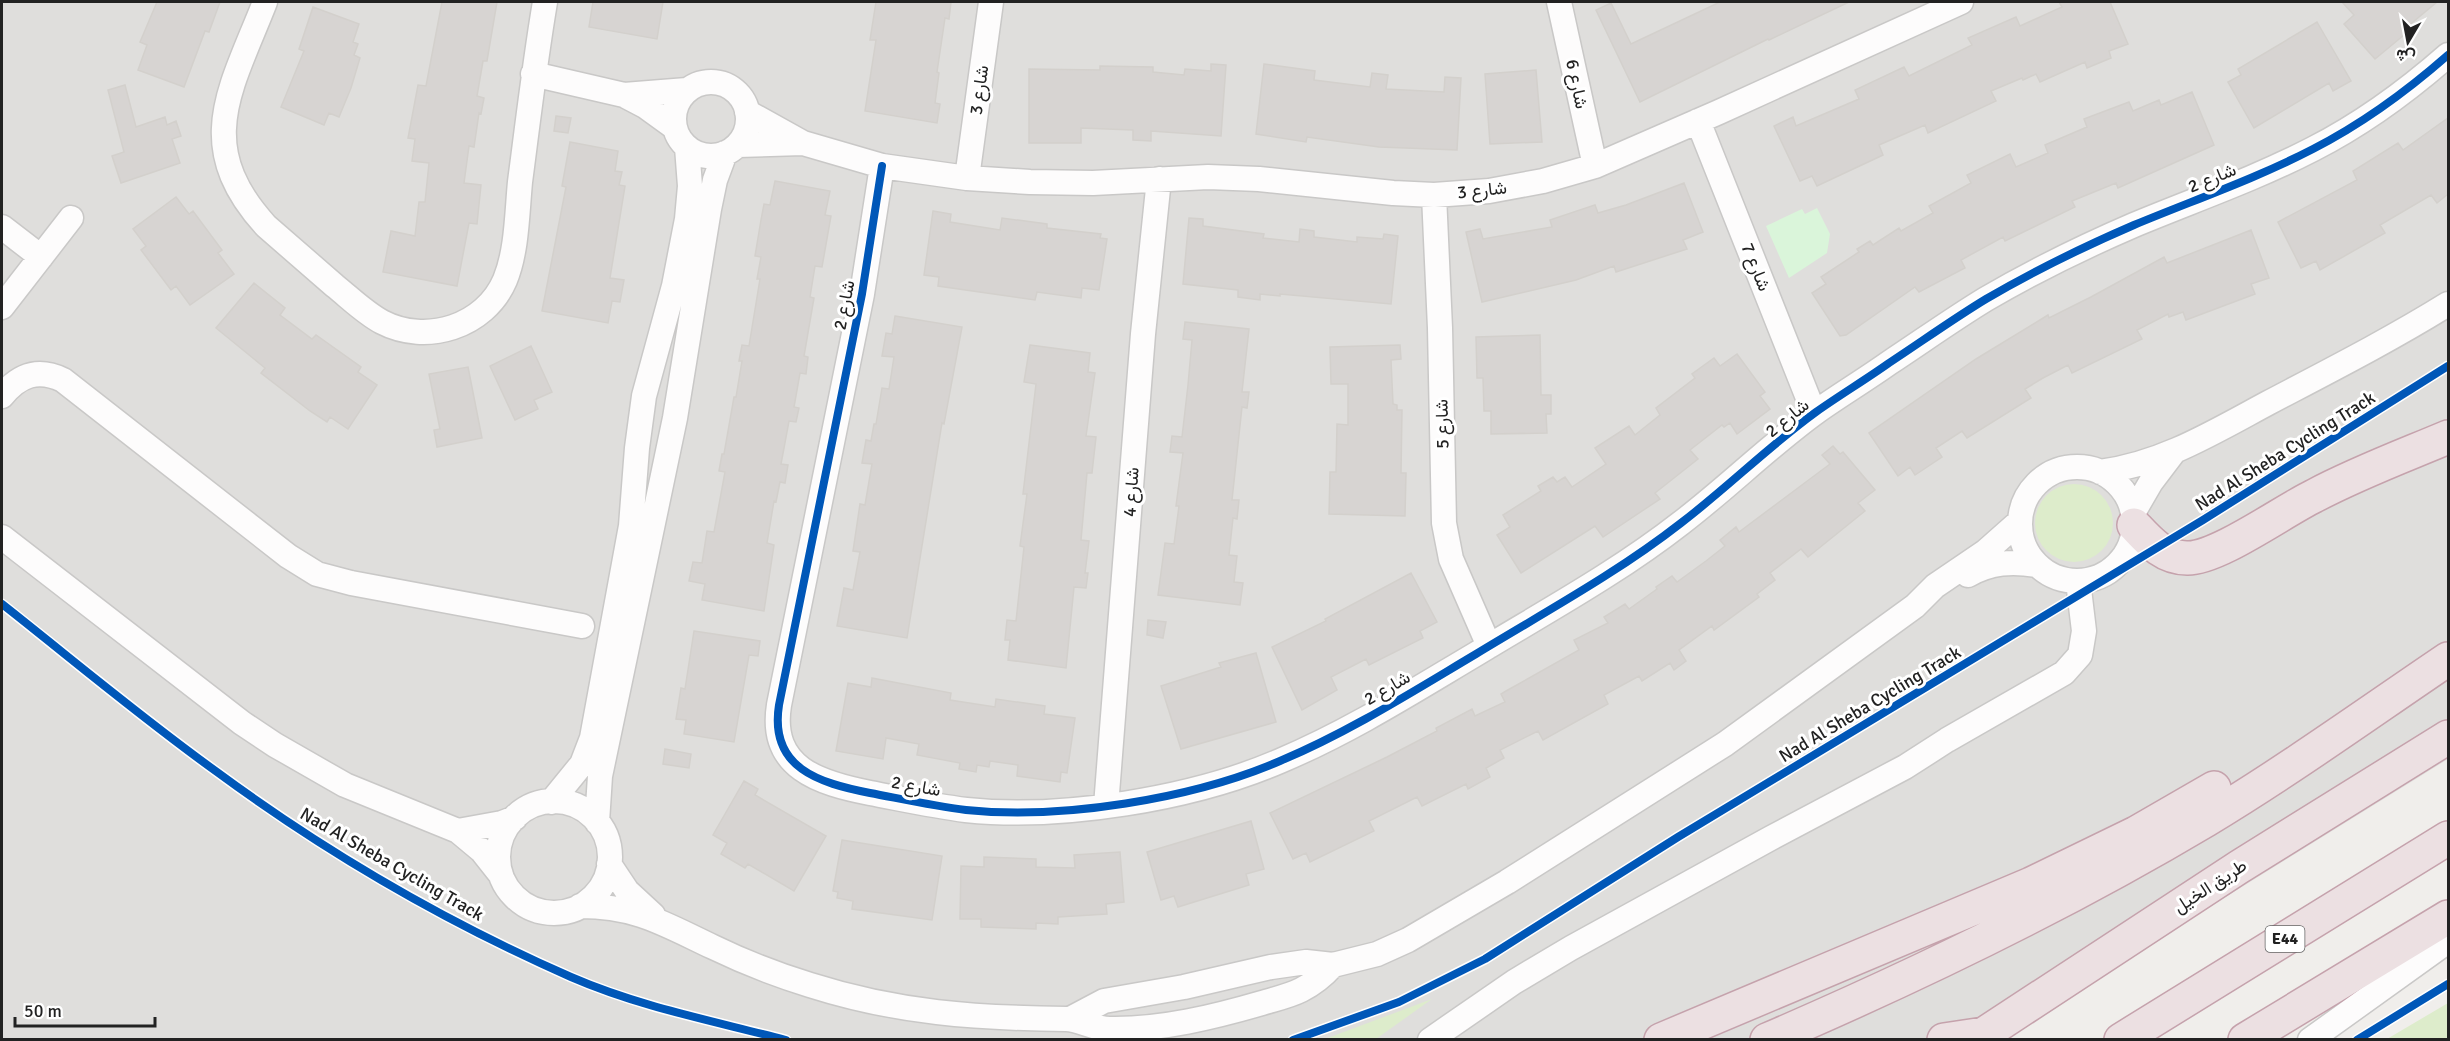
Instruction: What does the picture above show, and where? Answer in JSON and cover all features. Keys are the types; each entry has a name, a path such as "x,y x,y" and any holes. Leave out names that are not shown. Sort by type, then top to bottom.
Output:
{"highway":[{"path":"2133,519 2155,547 2164,553 2185,558 2206,556 2313,496 2448,437"},
{"path":"1767,1040 1870,995 2029,918 2208,819 2301,760 2448,659"},
{"path":"1661,1040 2031,884 2136,833 2254,766 2361,717"},
{"name":"طريق الخيل","path":"1979,1037 2239,867 2448,737"},
{"name":"E44","path":"2121,1040 2448,838"},
{"path":"2245,1040 2448,917"},
{"path":"1944,1040 1979,1037"}],"street":[{"path":"265,2 238,68 224,115 225,157 232,177 253,212 266,226 356,304 396,328 431,332 458,325 482,311 495,297 504,281 513,248 533,74 545,2"},
{"name":"شارع 3","path":"967,178 991,2"},
{"name":"شارع 6","path":"1559,2 1595,166"},
{"name":"شارع 3","path":"803,144 882,166 967,178 1093,183 1208,177 1259,179 1351,190 1434,195 1489,191 1532,183 1595,166 1961,2"},
{"name":"شارع 2","path":"882,166 862,294 779,705 777,720 783,748 802,771 815,778 863,791 932,805 1006,813 1106,806 1172,795 1226,782 1279,762 1330,738 1489,646 1649,547 1681,524 1814,413 1975,307 2034,272 2085,247 2248,180 2316,148 2367,118 2416,83 2448,55"},
{"path":"533,74 624,95 645,106 680,137 705,155 732,149 803,144"},
{"path":"551,802 582,764 592,738 630,526 644,396 674,286 687,219 690,186 674,114 678,101 687,90 698,84 711,82 724,84 743,100 748,123 745,135 732,149 715,180 678,402 600,776 597,822"},
{"path":"624,95 687,90"},
{"path":"747,112 803,144"},
{"name":"شارع 7","path":"1698,121 1814,413"},
{"name":"شارع 4","path":"1106,806 1144,325 1159,179"},
{"name":"شارع 5","path":"1434,195 1440,328 1444,523 1452,558 1489,646"},
{"path":"2,307 71,218"},
{"path":"2,227 41,257"},
{"path":"2173,453 2151,482 2133,519 2128,549 2113,568 2097,577 2078,580 2056,577 2037,565 2022,540 2020,521 2025,500 2031,490 2047,475 2079,467 2100,472 2138,466 2173,453 2366,352 2448,304"},
{"path":"2,396 17,380 35,374 45,374 63,381 288,556 317,573 351,583 582,626"},
{"path":"644,396 649,391 663,388 669,390 678,402"},
{"path":"2100,472 2118,485 2130,503 2133,519"},
{"path":"1070,1019 1104,1001 1271,967 1306,962 1333,965 1377,954 1408,940 1507,882 1725,744 1915,606 1935,586 1985,552 2020,521"},
{"path":"2,537 209,699 275,745 345,785 458,831 482,851 501,875 513,896 533,909 557,913 580,906 615,908 649,916 762,968 811,985 913,1010 1018,1020 1070,1019 1090,1027 1111,1029 1175,1023 1237,1011 1289,995 1313,983 1333,965"},
{"path":"1915,606 1936,598 1965,577 1984,567 2005,562 2037,565"},
{"path":"1430,1040 1514,982 1571,948 1884,779 2064,673 2080,655 2084,631 2078,580"},
{"path":"458,831 502,823 537,804 561,802 581,809 597,822 608,842 609,864 607,875 597,893 580,906"},
{"path":"501,875 498,850 507,827 514,818"},
{"path":"609,864 627,891 664,922"},
{"path":"2310,1040 2448,941"},
{"path":"1167,990 1175,1023"}],"shaded area":[{"path":"2,2 2448,2 2448,759 1997,1039 2,1040"}],"green space":[{"path":"1817,208 1830,234 1827,253 1789,278 1766,226 1802,209 1805,214"},
{"path":"2074,484 2089,487 2101,496 2110,508 2113,523 2110,538 2101,550 2089,559 2074,562 2059,559 2047,550 2038,538 2035,523 2038,508 2047,496 2059,487"},
{"path":"1432,999 1376,1039 1325,1039"},
{"path":"2448,1003 2448,1039 2387,1039"}],"building":[{"path":"157,2 220,2 209,32 205,31 184,87 138,70 147,45 140,42"},
{"path":"442,2 497,2 487,61 483,61 477,96 484,98 481,114 479,113 474,147 469,146 464,183 481,185 477,224 469,223 457,286 383,272 391,231 415,236 419,202 425,202 429,163 412,161 415,139 408,138 418,85 426,86"},
{"path":"593,2 663,2 657,39 589,27"},
{"path":"876,2 951,2 949,19 945,18 937,72 939,73 935,103 940,104 937,123 865,111 876,40 870,40"},
{"path":"1720,2 1849,2 1640,102 1596,10 1611,3 1631,44"},
{"path":"2059,2 2110,2 2128,44 2109,51 2111,58 2087,68 2085,62 2040,82 2036,74 1991,91 1996,101 1928,133 1925,125 1879,145 1883,155 1817,186 1812,176 1800,181 1774,126 1793,117 1796,126 1859,99 1855,90 1904,67 1909,76 1972,45 1968,38 2016,17 2020,26 2062,7"},
{"path":"2342,2 2437,2 2407,27 2410,30 2375,59 2344,24 2354,15"},
{"path":"313,7 359,24 353,42 358,44 354,55 360,58 351,88 339,117 329,113 324,125 281,107 304,51 299,49"},
{"path":"2317,22 2351,81 2333,91 2329,83 2254,128 2228,82 2241,75 2238,69"},
{"path":"1211,64 1226,65 1221,136 1151,131 1151,141 1133,140 1133,130 1081,128 1081,143 1029,143 1029,69 1100,70 1100,66 1153,67 1153,72 1184,75 1185,69 1211,71"},
{"path":"1264,64 1315,71 1314,80 1370,87 1372,73 1388,75 1386,89 1444,92 1445,77 1461,78 1457,150 1379,147 1307,137 1306,142 1256,134"},
{"path":"1536,70 1542,142 1490,144 1485,74"},
{"path":"125,85 136,127 165,117 167,125 176,121 181,136 172,139 180,163 121,183 112,156 124,152 108,90"},
{"path":"2192,92 2214,145 2118,188 2116,183 2072,201 2075,207 2005,241 2003,237 1961,260 1965,268 1919,292 1915,287 1846,335 1840,336 1812,293 1826,284 1821,277 1859,252 1857,249 1870,241 1873,245 1899,228 1901,231 1933,213 1929,206 1971,183 1967,175 2010,154 2016,167 2048,153 2045,145 2087,127 2084,119 2129,102 2133,111 2159,100 2161,105"},
{"path":"556,116 571,118 568,133 554,131"},
{"path":"2448,118 2448,194 2437,203 2431,195 2380,225 2385,233 2320,270 2316,261 2301,268 2278,222 2357,180 2353,171 2398,143 2403,150"},
{"path":"570,142 618,151 615,171 622,172 619,185 625,186 610,278 624,280 620,302 612,301 608,323 542,311 566,187 562,186"},
{"path":"775,181 830,191 825,215 831,216 822,267 815,266 810,297 814,298 804,356 808,357 806,374 800,373 794,407 799,408 796,422 789,421 781,464 788,465 785,483 780,482 776,502 774,501 767,543 774,545 764,611 702,600 705,584 689,581 693,562 702,563 707,531 714,532 725,472 719,471 722,454 724,454 734,397 736,397 742,361 739,361 742,345 749,346 760,279 757,279 761,257 755,256 761,220 764,204 770,205"},
{"path":"1684,183 1703,232 1683,240 1687,249 1616,272 1614,266 1576,280 1482,302 1466,232 1480,229 1483,239 1552,227 1550,220 1595,205 1598,213"},
{"path":"176,197 189,214 193,211 222,250 218,253 234,274 190,305 176,286 171,290 141,250 146,246 133,229"},
{"path":"933,211 951,214 950,222 1000,230 1002,218 1047,224 1047,228 1101,234 1100,238 1107,239 1099,290 1082,288 1081,298 1037,292 1035,300 938,286 939,277 924,275"},
{"path":"1189,218 1203,219 1203,226 1264,234 1263,238 1299,242 1300,229 1314,231 1314,237 1357,242 1357,237 1383,239 1384,234 1398,236 1391,304 1280,294 1280,296 1260,294 1260,300 1238,297 1238,290 1183,284"},
{"path":"2251,230 2269,278 2251,284 2255,294 2186,320 2183,312 2169,317 2168,314 2137,330 2142,339 2072,373 2068,365 2043,378 2025,389 2031,398 1967,438 1962,431 1936,448 1942,457 1915,475 1910,467 1898,476 1869,433 1976,359 2048,315 2049,318 2164,257 2167,263"},
{"path":"254,283 285,308 280,315 312,339 316,335 361,367 358,372 377,385 348,429 330,417 327,422 310,411 261,373 265,368 216,328"},
{"path":"895,316 962,327 944,424 942,423 907,638 837,626 844,588 853,590 860,552 853,551 860,504 865,505 872,464 862,463 866,440 871,441 874,424 876,424 882,388 889,389 894,357 882,356 886,333 892,334"},
{"path":"1185,322 1249,329 1242,392 1249,392 1247,408 1242,407 1232,500 1239,500 1237,519 1233,518 1229,555 1237,556 1234,582 1243,583 1240,605 1158,595 1165,543 1174,544 1179,506 1176,506 1183,453 1170,452 1172,436 1182,437 1188,385 1192,340 1183,339"},
{"path":"1540,335 1541,395 1551,395 1551,414 1546,414 1547,433 1491,434 1491,411 1484,411 1483,378 1477,378 1476,337"},
{"path":"1030,345 1090,353 1088,372 1095,373 1086,436 1096,437 1092,473 1087,473 1081,540 1089,541 1085,573 1088,573 1086,588 1074,587 1066,668 1008,660 1010,640 1005,640 1007,620 1016,621 1024,547 1020,546 1027,494 1023,494 1036,384 1024,382"},
{"path":"1400,345 1401,359 1391,360 1393,404 1397,405 1397,410 1402,410 1401,473 1406,473 1405,516 1329,514 1330,472 1336,472 1337,424 1348,425 1348,384 1331,384 1330,347"},
{"path":"531,346 552,392 534,400 538,409 515,420 490,366"},
{"path":"1737,354 1765,392 1760,396 1770,409 1737,434 1730,423 1724,427 1722,425 1690,450 1698,459 1655,493 1660,499 1603,537 1595,526 1521,573 1497,535 1510,527 1503,515 1541,491 1538,486 1553,477 1557,482 1565,477 1572,487 1606,464 1595,448 1629,426 1635,435 1660,415 1656,408 1695,378 1692,374 1714,358 1720,366"},
{"path":"468,367 482,438 437,447 434,430 440,429 429,374"},
{"path":"1833,446 1840,454 1843,452 1875,490 1858,503 1865,511 1808,557 1801,549 1770,573 1775,580 1757,594 1759,597 1714,630 1712,626 1679,650 1686,661 1674,670 1670,663 1642,681 1639,676 1604,695 1608,704 1543,740 1538,731 1500,750 1504,758 1486,768 1490,777 1468,789 1466,784 1422,806 1417,797 1369,821 1374,831 1310,862 1306,853 1293,859 1270,813 1387,757 1437,731 1436,728 1472,709 1475,716 1505,702 1501,694 1579,650 1574,640 1608,623 1604,617 1625,604 1629,609 1672,576 1677,582 1706,561 1725,546 1720,540 1736,527 1739,532 1830,464 1822,455"},
{"path":"1411,573 1437,622 1420,631 1423,638 1369,665 1366,659 1331,677 1337,690 1302,710 1272,647 1326,621 1325,619"},
{"path":"1148,620 1166,622 1163,638 1147,635"},
{"path":"694,631 760,641 758,656 749,655 734,742 684,734 686,720 676,719 681,688 685,689"},
{"path":"1256,653 1276,722 1181,749 1161,686 1221,667 1219,663"},
{"path":"872,678 951,693 950,700 995,707 996,699 1045,706 1044,714 1075,718 1067,773 1061,772 1060,782 1017,776 1018,765 990,761 989,767 977,765 976,772 959,769 960,763 917,755 919,744 886,738 883,759 836,751 848,683 871,687"},
{"path":"665,749 691,754 689,768 663,764"},
{"path":"744,781 758,789 755,795 826,836 794,891 748,864 745,868 721,854 727,843 713,835"},
{"path":"1251,821 1264,869 1246,874 1249,885 1178,907 1174,896 1161,900 1147,852"},
{"path":"842,840 942,856 932,920 852,909 853,901 837,898 838,892 833,891"},
{"path":"1120,852 1124,902 1106,904 1107,914 1058,917 1058,924 1036,923 1036,929 981,927 981,919 960,919 961,866 984,867 984,857 1036,859 1036,867 1075,868 1074,855"}],"cycle path":[{"path":"882,166 862,294 779,705 778,726 782,744 790,758 802,769 833,784 851,789 966,810 1043,812 1126,804 1207,786 1280,761 1355,724 1404,697 1632,559 1698,510 1816,412 1986,299 2096,242 2247,180 2313,149 2384,106 2448,55"},
{"name":"Nad Al Sheba Cycling Track","path":"1293,1040 1399,1002 1485,959 1678,837 2203,520 2448,366"},
{"name":"Nad Al Sheba Cycling Track","path":"2,604 189,752 301,830 388,884 524,956 597,988 677,1013 786,1040"},
{"path":"2357,1040 2448,984"}]}
